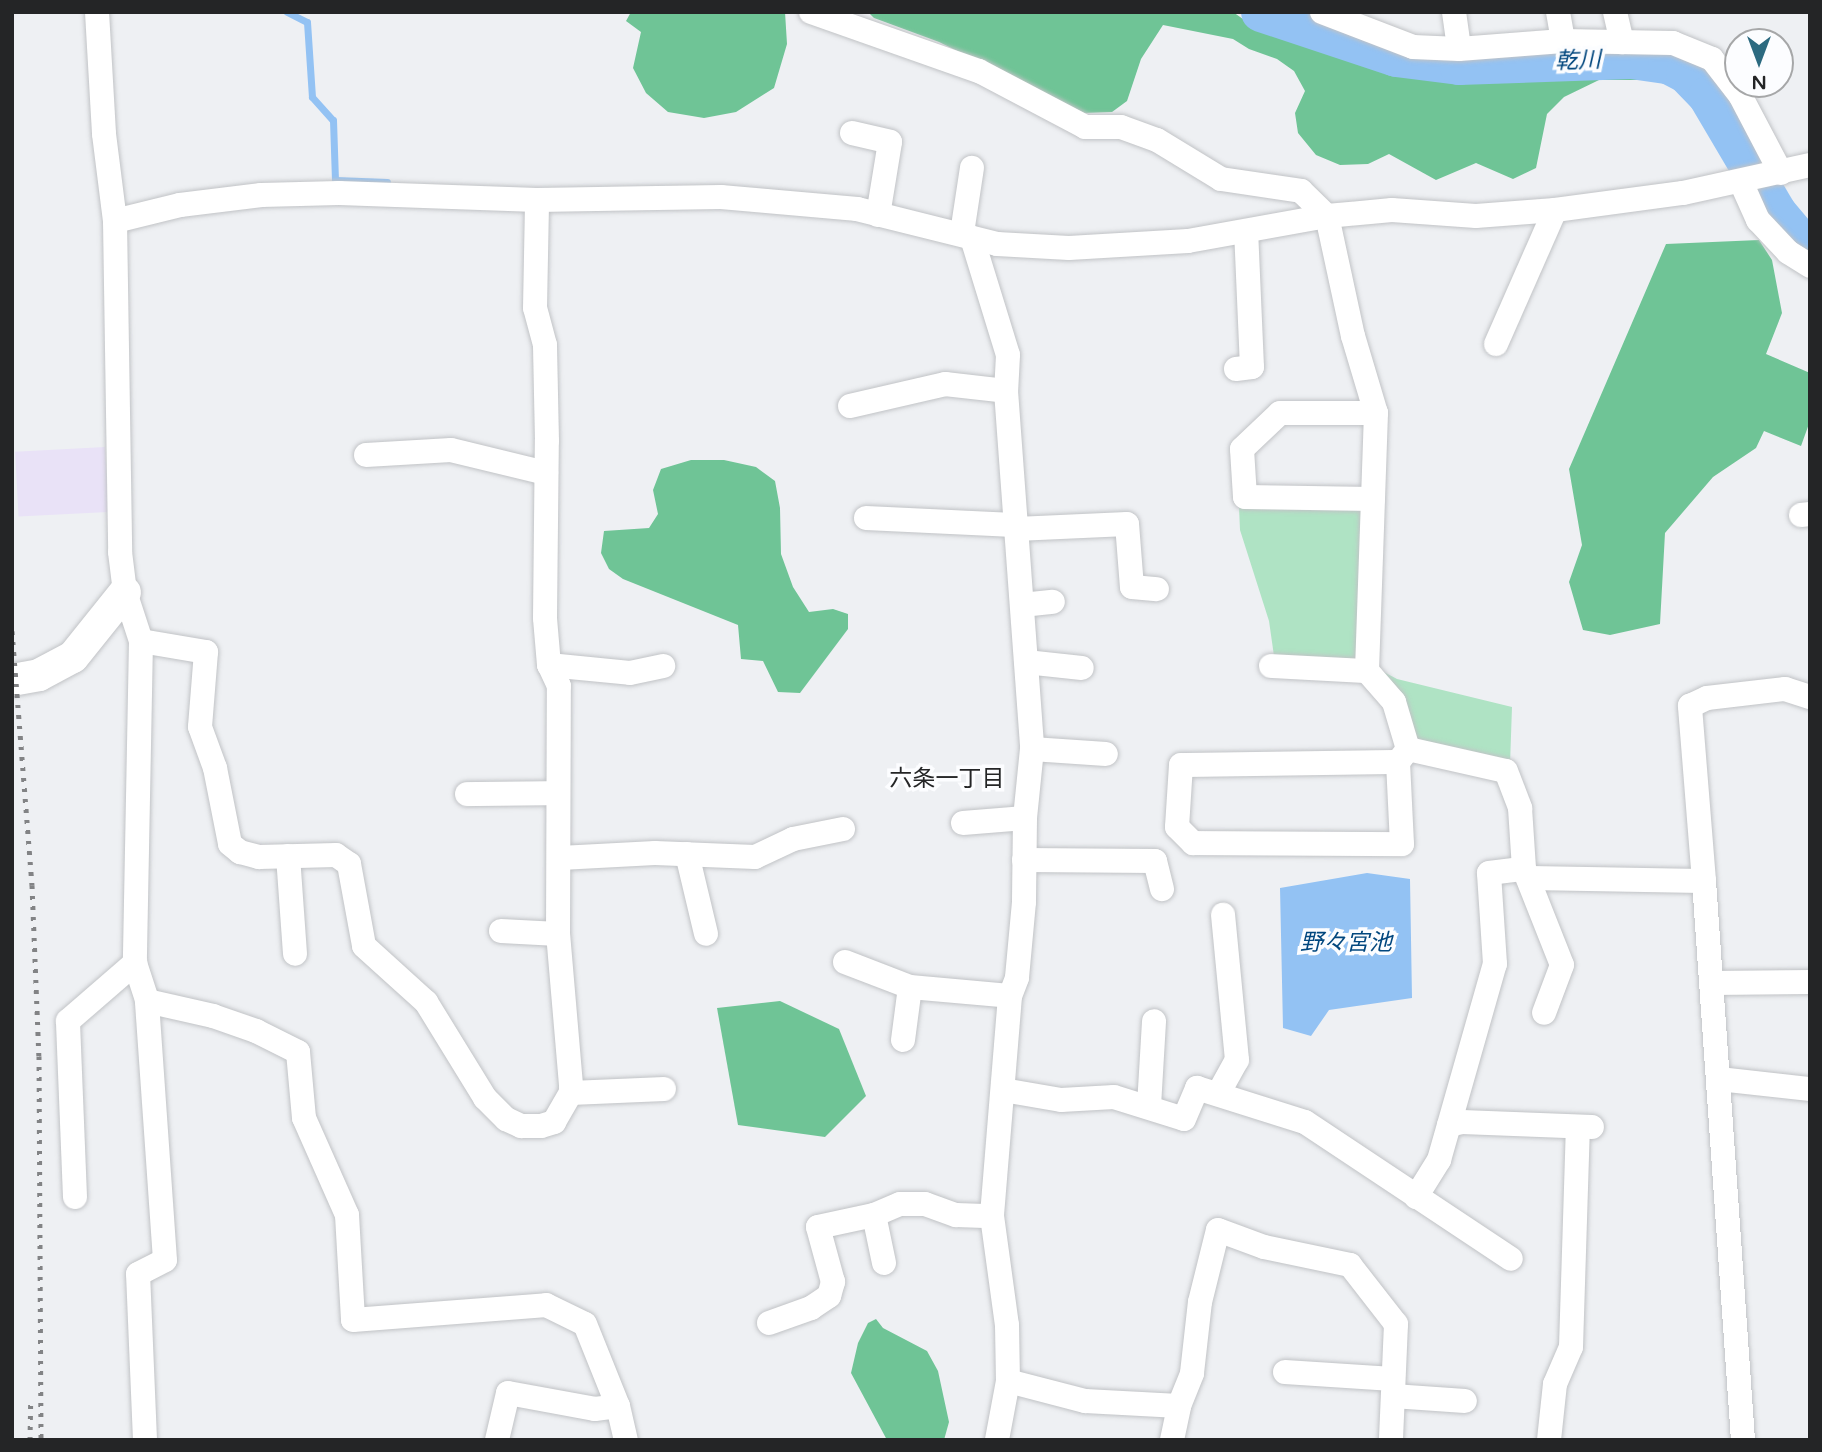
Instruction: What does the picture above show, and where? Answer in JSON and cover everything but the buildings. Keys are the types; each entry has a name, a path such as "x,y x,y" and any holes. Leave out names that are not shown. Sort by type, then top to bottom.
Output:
{"main road":[{"path":"12,680 39,675 73,657 125,592"}],"street":[{"path":"97,12 104,134 115,221 120,552 125,592 141,641 135,963 147,1002 165,1259 138,1274 145,1440"},
{"path":"811,12 979,71 1085,127 1121,127 1157,140 1220,179 1301,191 1327,216 1353,336 1376,413 1367,671 1394,702 1403,755 1402,844 1193,843 1177,827 1181,765 1403,755 1506,771 1520,808 1526,874 1562,965 1544,1013"},
{"path":"1322,12 1413,47 1459,49 1563,41 1673,43 1712,59 1740,95 1781,173"},
{"path":"1454,12 1459,49"},
{"path":"1558,12 1563,41"},
{"path":"1615,12 1622,42"},
{"path":"852,133 890,142 878,215"},
{"path":"115,221 180,205 261,195 339,192 537,200 721,197 857,209 996,244 1069,248 1188,242 1327,216 1392,210 1476,216 1555,210 1741,183 1810,165"},
{"path":"972,168 967,236 1008,355 1006,391 1032,749 1025,818 1017,978 1010,996 992,1216 1007,1325 1008,1381 997,1440"},
{"path":"1741,183 1758,220 1788,252 1810,266"},
{"path":"141,641 206,652 200,727 215,768 230,844 240,852 259,858 336,855 349,864 364,946 426,1002 485,1098 506,1119 521,1126 541,1126 554,1122 571,1093 558,934 560,858 556,793 559,686 548,665 545,618 545,345 535,308 537,200"},
{"path":"1496,344 1555,210"},
{"path":"1236,369 1252,367 1246,231"},
{"path":"850,406 945,384 1006,391"},
{"path":"1373,499 1245,497 1242,449 1280,413 1376,413"},
{"path":"366,455 451,450 546,473"},
{"path":"880,525 1015,527 1127,524 1132,587 1157,589"},
{"path":"1022,605 1053,602"},
{"path":"1026,662 1082,668"},
{"path":"548,665 629,673 663,666"},
{"path":"1271,666 1367,671"},
{"path":"1744,1440 1690,706 1707,698 1785,689 1810,697"},
{"path":"1032,749 1106,754"},
{"path":"467,794 556,793"},
{"path":"963,823 1025,818"},
{"path":"560,858 687,854 755,857 793,839 843,829"},
{"path":"687,854 706,934"},
{"path":"288,856 295,954"},
{"path":"1024,860 1155,861 1162,889"},
{"path":"1416,1197 1439,1160 1495,964 1489,873 1704,881"},
{"path":"1218,1094 1237,1060 1223,915"},
{"path":"501,931 558,934"},
{"path":"845,962 910,987 1010,996"},
{"path":"75,1197 68,1021 135,963"},
{"path":"1712,983 1810,982"},
{"path":"903,1040 910,987"},
{"path":"147,1002 213,1016 256,1031 298,1052 304,1118 347,1215 353,1320 546,1305 585,1324 618,1406 626,1440"},
{"path":"1149,1106 1154,1021"},
{"path":"1719,1079 1810,1089"},
{"path":"1003,1090 1061,1100 1114,1097 1184,1119 1197,1088 1305,1122 1511,1259"},
{"path":"571,1093 664,1089"},
{"path":"1449,1125 1462,1122 1586,1127 1571,1347 1555,1384 1549,1440"},
{"path":"769,1323 811,1308 829,1296 833,1282 818,1227 874,1215 900,1204 925,1204 956,1215 992,1216"},
{"path":"874,1215 884,1263"},
{"path":"1172,1440 1179,1406 1192,1373 1200,1302 1218,1230 1264,1247 1350,1265 1395,1324 1391,1440"},
{"path":"1285,1372 1465,1401"},
{"path":"1008,1381 1085,1401 1179,1406"},
{"path":"497,1440 508,1393 595,1409 618,1406"}],"shaded area":[{"path":"105,447 108,512 19,517 15,452"}],"green space":[{"path":"631,12 785,12 787,44 774,88 736,112 704,118 668,112 646,93 633,68 641,32 626,21"},
{"path":"868,12 1233,12 1250,24 1347,45 1365,55 1403,63 1460,69 1610,63 1656,66 1662,72 1654,80 1599,80 1564,97 1547,114 1536,168 1513,179 1476,163 1436,180 1389,154 1368,164 1340,165 1316,155 1298,133 1295,113 1305,91 1294,71 1277,59 1249,49 1233,39 1163,25 1141,59 1127,101 1112,112 1084,113 939,42 874,18"},
{"path":"1759,240 1772,260 1782,313 1766,354 1810,373 1810,421 1801,446 1764,431 1756,448 1713,477 1665,533 1660,624 1610,635 1583,630 1569,582 1582,545 1569,469 1666,244"},
{"path":"691,460 724,460 756,467 775,481 780,508 781,554 793,587 809,612 833,609 848,614 848,629 800,693 778,692 763,661 741,659 738,625 623,579 609,569 601,553 604,531 649,528 658,514 653,490 661,469"},
{"path":"1239,507 1353,507 1364,512 1357,657 1353,660 1274,656 1269,621 1240,530"},
{"path":"1380,670 1397,679 1512,707 1510,765 1414,742"},
{"path":"780,1001 839,1029 866,1096 825,1137 738,1125 717,1008"},
{"path":"876,1319 883,1328 927,1351 938,1371 949,1422 944,1440 887,1440 851,1373 858,1343 868,1323"}],"water":[{"name":"野々宮池","path":"1367,873 1410,879 1412,998 1329,1010 1311,1036 1283,1028 1280,888"}],"waterway":[{"path":"287,12 307,22 312,97 333,120 335,180 387,182"},
{"name":"乾川","path":"1261,12 1396,57 1459,65 1631,59 1668,64 1686,73 1708,96 1777,213 1803,244 1810,246"}],"railway":[{"path":"12,631 32,885 39,1056 41,1440"},
{"path":"30,1440 31,1401"}],"district":[{"name":"六条一丁目","path":"947,779"}]}
